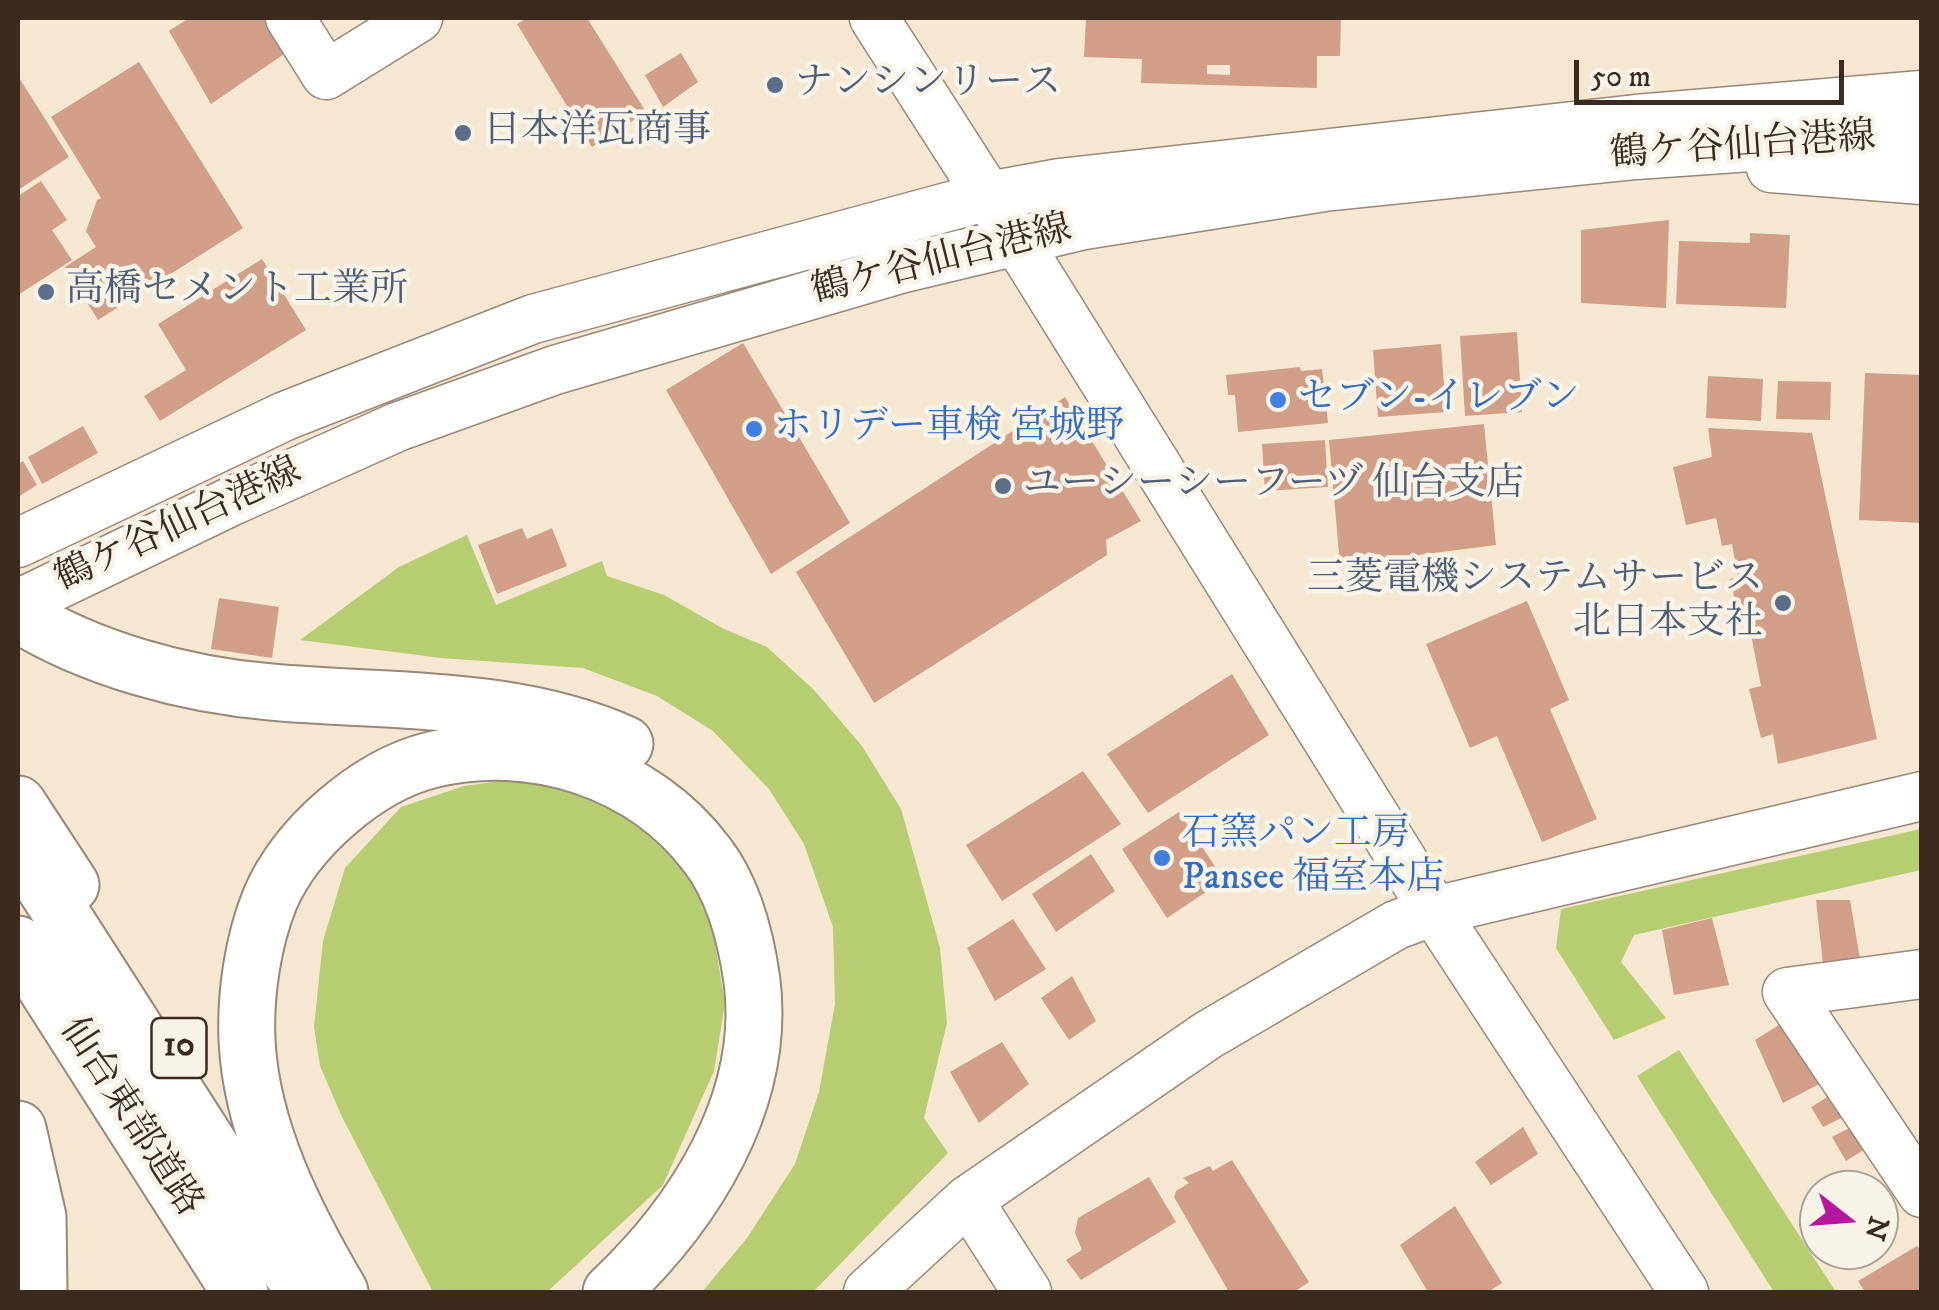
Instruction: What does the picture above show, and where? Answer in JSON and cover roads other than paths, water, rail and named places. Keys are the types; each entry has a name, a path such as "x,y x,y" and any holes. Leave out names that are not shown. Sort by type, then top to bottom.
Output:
{"main road":[{"path":"18,614 71,641 122,660 193,679 266,692 448,702 514,710 569,723 623,742 665,768 703,800 736,839 759,878 777,921 788,970 788,1028 762,1134 738,1184 709,1230 658,1292"},
{"path":"340,1292 289,1195 268,1142 254,1088 247,1040 258,936 271,897 300,852 336,812 379,781 428,761 470,752 542,756 597,770 652,802 678,822 709,857 732,902 750,966 754,999 752,1048 742,1098 700,1187 611,1292"},
{"name":"10","path":"18,804 340,1292"},
{"name":"仙台東部道路","path":"18,846 304,1292"},
{"name":"仙台東部道路","path":"18,944 240,1292"},
{"name":"10","path":"18,972 232,1292"},
{"path":"22,1141 38,1217 39,1292"}],"street":[{"path":"290,18 326,76 418,18"},
{"path":"874,18 1017,240 1434,911 1684,1292"},
{"name":"鶴ケ谷仙台港線","path":"18,543 285,416 533,319 988,196 1058,182 1636,119 1922,95"},
{"name":"鶴ケ谷仙台港線","path":"18,604 397,426 574,364 900,269 1017,240 1084,225 1324,188 1636,155 1922,134"},
{"path":"1636,155 1922,180"},
{"path":"868,1292 968,1200 1208,1036 1396,925 1434,911 1922,796"},
{"path":"1922,974 1787,992 1922,1193"},
{"path":"968,1200 1026,1292"}],"place":[{"name":"ナンシンリース","path":"775,85"},
{"name":"日本洋瓦商事","path":"463,133"},
{"name":"高橋セメント工業所","path":"46,292"},
{"name":"セブン-イレブン","path":"1278,400"},
{"name":"ホリデー車検 宮城野","path":"754,429"},
{"name":"ユーシーシーフーヅ 仙台支店","path":"1003,486"},
{"name":"三菱電機システムサービス 北日本支社","path":"1783,603"},
{"name":"石窯パン工房 Pansee 福室本店","path":"1162,858"}]}
